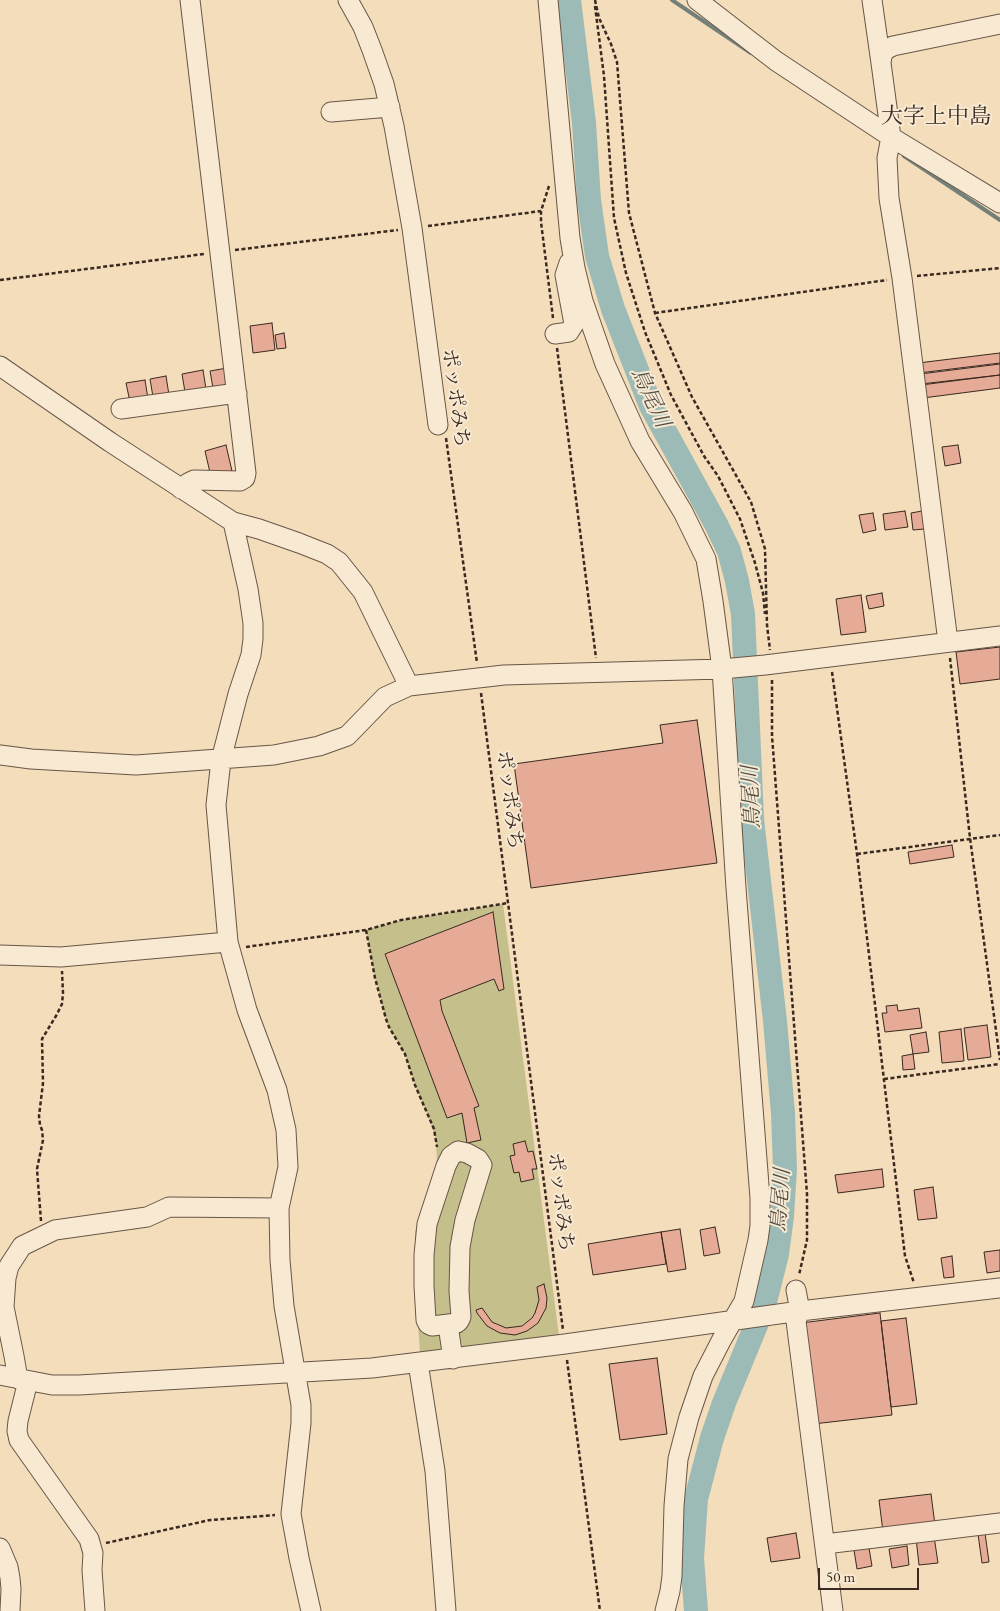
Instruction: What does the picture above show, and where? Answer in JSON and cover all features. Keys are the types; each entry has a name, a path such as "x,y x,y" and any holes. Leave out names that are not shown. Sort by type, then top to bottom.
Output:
{"street":[{"path":"181,489 194,480 240,481 245,478 246,473 190,0"},
{"path":"348,0 363,27 390,107 402,164 442,429"},
{"path":"548,0 570,238 583,300 606,364 640,441 683,512 706,559 725,668 736,888 760,1213 758,1240 740,1320 722,1339 703,1376 678,1459 670,1591 665,1611"},
{"path":"697,0 776,61 891,137 1000,203"},
{"path":"872,0 891,137 888,158 889,198 902,278 948,642"},
{"path":"881,63 882,56 886,50 893,46 1000,24"},
{"path":"331,112 390,107"},
{"path":"555,334 569,332 574,324 565,275 568,264 574,259"},
{"path":"0,366 110,442 233,522 299,543 327,554 339,562 363,592 409,686"},
{"path":"121,409 237,393"},
{"path":"233,522 248,589 253,623 253,639 251,655 238,694 222,760 216,805 230,945 247,1010 277,1090 286,1130 288,1167 279,1208 280,1260 284,1306 301,1405 292,1514 298,1558 311,1611"},
{"path":"0,755 31,760 136,765 274,755 319,746 347,736 385,697 409,686 479,677 536,673 598,673 765,665 1000,636"},
{"path":"0,955 61,957 230,945"},
{"path":"458,1152 471,1155 478,1159 482,1165 466,1214 460,1247 458,1274 461,1317 459,1321 448,1324 432,1326 426,1320 424,1255 427,1224 437,1192 451,1156 458,1152"},
{"path":"95,1611 92,1546 89,1539 19,1440 14,1356 4,1307 8,1266 22,1246 55,1230 147,1217 169,1207 279,1208"},
{"path":"15,1379 52,1385 79,1385 372,1368 452,1359 795,1312 1000,1288"},
{"path":"796,1290 796,1321 833,1611"},
{"path":"448,1324 452,1359"},
{"path":"418,1363 435,1471 446,1611"},
{"path":"825,1544 1000,1523"},
{"path":"0,1548 8,1567 10,1578 10,1611"}],"path":[{"path":"594,0 604,76 614,218 626,273 645,332 671,395 704,456 718,476 740,519 763,593 767,625"},
{"path":"0,280 541,211"},
{"path":"655,313 902,278 1000,268"},
{"name":"ポッポみち","path":"442,429 479,677 600,1611"},
{"path":"948,642 970,838 1000,1060"},
{"path":"830,657 857,854 905,1256 913,1277 915,1297"},
{"path":"857,854 1000,835"},
{"path":"230,945 366,930 401,920 508,903"},
{"path":"366,930 375,978 386,1019 406,1054 416,1086 434,1130 438,1150"},
{"path":"42,1235 37,1169 43,1140 39,1116 44,1083 41,1048 44,1033 62,1004 61,957"},
{"path":"884,1079 1000,1064"},
{"path":"92,1546 210,1520 292,1514"}],"shaded area":[{"path":"503,904 559,1336 420,1353 416,1296 415,1232 437,1165 436,1139 405,1054 386,1019 375,978 366,930 401,920"}],"building":[{"path":"272,323 275,350 253,353 250,326"},
{"path":"284,333 286,348 277,349 275,335"},
{"path":"1000,353 1000,363 919,373 918,363"},
{"path":"1000,364 1000,375 921,384 920,374"},
{"path":"227,368 230,385 213,388 210,371"},
{"path":"203,370 206,389 185,392 182,374"},
{"path":"1000,375 1000,388 923,398 921,385"},
{"path":"166,376 169,395 153,397 150,379"},
{"path":"145,380 148,399 130,402 126,383"},
{"path":"226,445 232,471 211,477 205,451"},
{"path":"958,445 961,463 945,466 942,447"},
{"path":"905,511 908,527 885,530 883,514"},
{"path":"922,511 924,529 913,530 911,513"},
{"path":"873,513 876,530 863,533 859,515"},
{"path":"882,593 884,606 869,609 866,596"},
{"path":"861,595 866,632 841,635 836,599"},
{"path":"1000,647 1000,679 960,684 956,652"},
{"path":"697,720 717,863 531,888 514,764 663,743 660,725"},
{"path":"952,845 954,857 910,864 908,852"},
{"path":"493,912 504,989 499,991 494,979 440,1000 442,1011 479,1106 474,1108 481,1140 467,1143 462,1113 447,1118 385,954"},
{"path":"897,1005 898,1011 919,1008 922,1028 885,1032 882,1013 887,1013 886,1006"},
{"path":"987,1025 991,1057 968,1060 964,1028"},
{"path":"961,1029 964,1061 942,1063 939,1032"},
{"path":"926,1032 929,1052 913,1054 910,1035"},
{"path":"913,1054 915,1069 903,1070 902,1056"},
{"path":"525,1141 528,1152 533,1151 537,1169 532,1169 534,1179 521,1182 519,1172 514,1173 510,1156 515,1155 513,1144"},
{"path":"882,1169 884,1187 838,1193 835,1175"},
{"path":"933,1187 937,1218 918,1220 914,1190"},
{"path":"715,1227 720,1253 704,1256 700,1230"},
{"path":"680,1229 686,1269 668,1272 661,1232"},
{"path":"661,1232 666,1264 593,1275 588,1244"},
{"path":"1000,1250 1000,1271 987,1273 984,1252"},
{"path":"952,1256 954,1277 944,1278 941,1258"},
{"path":"544,1284 547,1298 546,1308 538,1323 527,1331 515,1335 500,1333 487,1326 477,1313 476,1310 482,1308 492,1322 506,1328 522,1326 535,1313 539,1300 537,1287"},
{"path":"880,1313 892,1415 813,1424 801,1323"},
{"path":"906,1318 917,1404 891,1407 881,1321"},
{"path":"657,1358 667,1434 620,1440 609,1364"},
{"path":"931,1494 935,1525 883,1532 879,1500"},
{"path":"796,1533 800,1558 771,1562 767,1538"},
{"path":"985,1533 989,1562 982,1563 978,1534"},
{"path":"934,1536 938,1563 919,1565 916,1538"},
{"path":"907,1546 909,1565 892,1568 889,1549"},
{"path":"869,1548 872,1566 857,1569 854,1550"}],"waterway":[{"name":"鳥尾川","path":"569,0 584,123 589,200 597,256 613,309 651,406 716,524 729,551 737,581 743,614 752,819 775,1021 783,1113 785,1169 777,1254 764,1306 724,1403 712,1438 696,1499 692,1558 696,1611"},
{"path":"672,0 751,53"},
{"path":"904,156 1000,220"}],"district":[{"name":"大字上中島","path":"936,117"}]}
